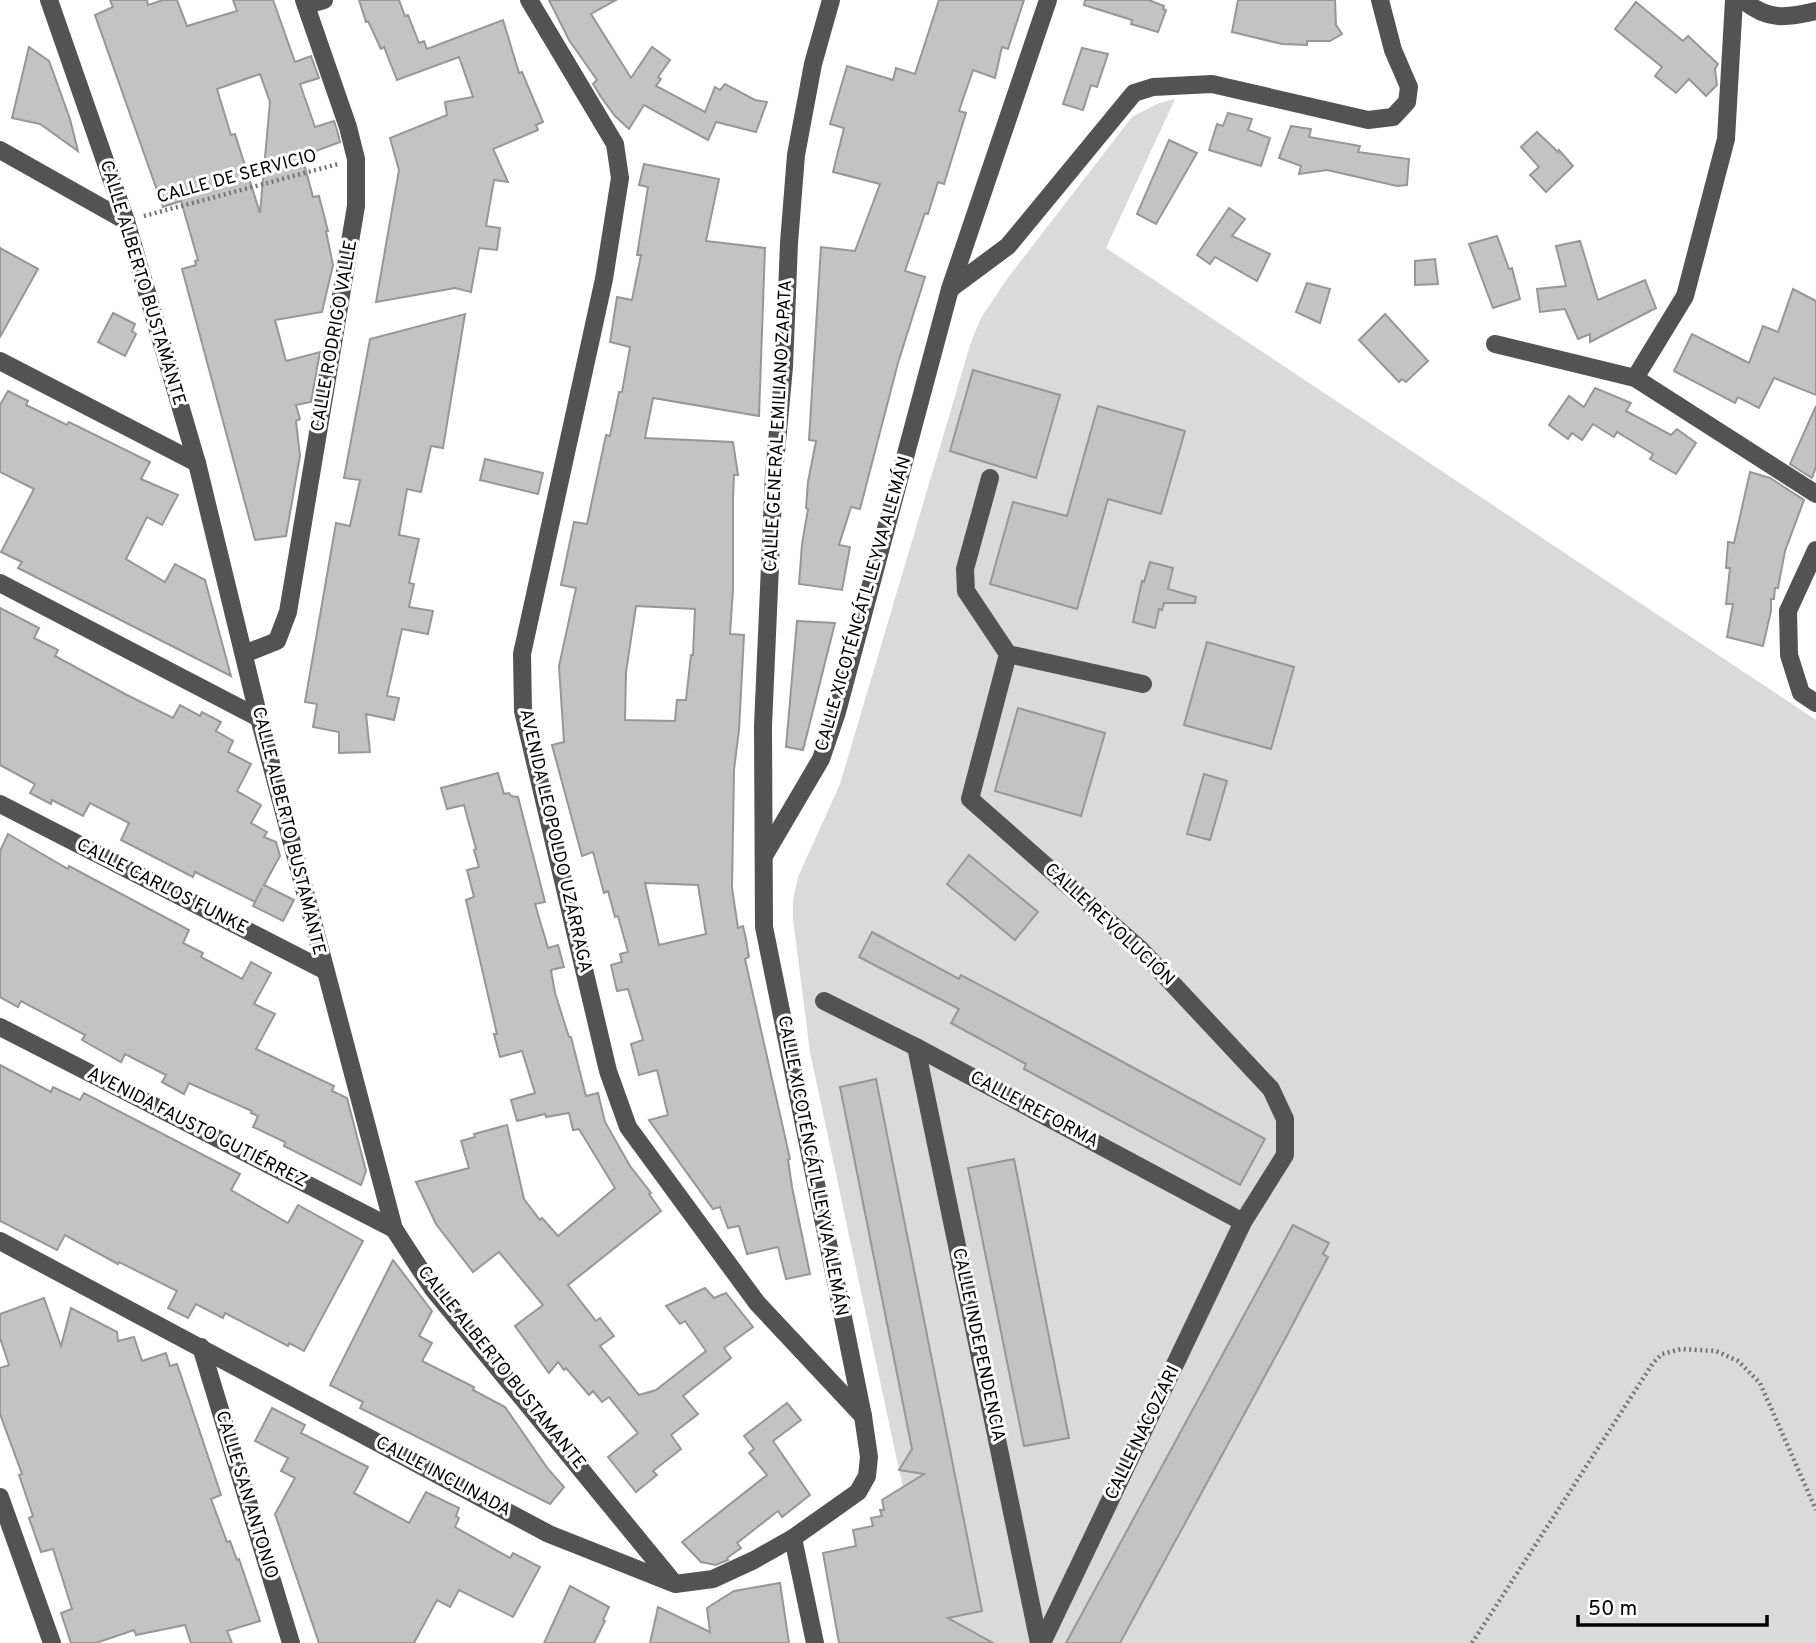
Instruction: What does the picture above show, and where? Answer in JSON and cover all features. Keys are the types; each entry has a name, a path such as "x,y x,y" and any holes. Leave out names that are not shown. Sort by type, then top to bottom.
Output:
{"street":[{"name":"CALLE ALBERTO BUSTAMANTE","path":"49,0 126,221 197,463 258,718 394,1229 433,1289 675,1584"},
{"name":"AVENIDA LEOPOLDO UZÁRRAGA","path":"529,0 615,144 620,178 604,279 522,654 523,711 608,1072 628,1127 757,1303 863,1416"},
{"name":"CALLE GENERAL EMILIANO ZAPATA","path":"764,856 763,726 789,243 796,155 813,64 831,0"},
{"name":"CALLE XICOTÉNCÁTL LEYVA ALEMÁN","path":"869,1457 764,927 764,856 821,759 837,712 950,289 1048,0"},
{"path":"950,289 1008,246 1135,93 1153,86 1212,84 1368,120 1393,117 1407,102 1409,86 1394,50 1380,0"},
{"path":"1635,378 1685,296 1726,139 1734,0"},
{"path":"1743,0 1754,9 1786,18 1816,12"},
{"name":"CALLE RODRIGO VALLE","path":"244,654 278,641 288,612 356,206 356,159 311,2"},
{"path":"0,150 126,221"},
{"path":"1495,344 1635,378 1816,494"},
{"path":"0,361 197,463"},
{"path":"990,478 965,569 966,591 1008,654 1143,684"},
{"path":"1816,550 1788,611 1789,655 1801,693 1816,703"},
{"path":"0,583 258,718"},
{"name":"CALLE REVOLUCIÓN","path":"1008,654 970,799 1140,949 1272,1089 1285,1119 1285,1155 1243,1222"},
{"name":"CALLE CARLOS FUNKE","path":"0,804 324,970"},
{"name":"CALLE REFORMA","path":"824,1001 916,1047 1243,1222"},
{"name":"AVENIDA FAUSTO GUTIÉRREZ","path":"0,1027 394,1229"},
{"name":"CALLE INDEPENDENCIA","path":"916,1047 1041,1643"},
{"name":"CALLE NACOZARI","path":"1041,1643 1243,1222"},
{"name":"CALLE INCLINADA","path":"0,1241 549,1534 675,1584 713,1580 793,1538 858,1492 867,1476 869,1457"},
{"name":"CALLE SAN ANTONIO","path":"201,1347 291,1643"},
{"path":"0,1497 52,1643"},
{"path":"793,1538 815,1643"}],"path":[{"name":"CALLE DE SERVICIO","path":"126,221 356,159"},
{"path":"1472,1643 1653,1363 1662,1354 1681,1349 1716,1351 1738,1361 1760,1382 1816,1510"}],"shaded area":[{"path":"1175,99 1106,248 1816,720 1816,1643 939,1643 899,1470 810,1052 793,919 793,900 798,877 840,784 971,342 981,318 1007,279 1132,117 1159,103"}],"building":[{"path":"110,0 147,0 148,5 163,0 177,0 187,26 237,11 233,0 273,0 295,62 311,56 319,78 300,84 315,127 334,121 337,130 340,142 302,156 313,197 319,196 333,265 322,312 275,320 286,361 320,352 311,402 296,405 300,419 296,421 300,456 286,536 255,540 182,269 196,265 195,261 198,260 181,201 163,207 95,15 113,7","holes":["260,74 270,102 260,213 235,134 231,135 217,89"]},
{"path":"359,0 399,0 419,43 424,41 427,49 503,20 519,73 522,72 543,122 536,125 538,130 493,149 508,182 494,180 486,226 500,228 497,250 479,248 471,292 455,288 376,302 399,170 390,138 447,115 445,102 473,97 459,57 397,80 384,47 381,49 368,21 366,22"},
{"path":"549,0 616,0 591,14 631,78 652,47 670,60 658,77 661,79 656,86 705,112 715,87 720,90 725,84 755,100 767,102 756,132 716,122 708,140 644,105 629,129 601,97 593,84 597,80 569,40"},
{"path":"939,0 1024,0 1008,49 1002,47 995,78 973,70 959,111 966,113 944,184 938,182 905,271 925,277 898,363 860,509 851,507 839,545 850,547 842,590 799,584 808,509 808,482 816,441 809,440 821,247 855,251 880,184 833,172 844,128 830,124 847,66 893,80 896,68 915,74"},
{"path":"1085,0 1149,0 1164,6 1163,9 1166,10 1158,32 1131,24 1132,20 1084,5"},
{"path":"1238,0 1335,0 1336,25 1342,34 1330,41 1307,41 1307,45 1282,44 1232,32"},
{"path":"1636,2 1683,41 1688,36 1718,64 1715,69 1717,85 1706,96 1689,79 1676,93 1655,76 1662,67 1615,29"},
{"path":"29,47 49,61 70,119 78,151 40,124 12,118"},
{"path":"1082,48 1108,54 1097,87 1091,85 1083,110 1063,104"},
{"path":"1228,113 1252,119 1248,130 1270,138 1261,166 1209,150 1217,124 1223,126"},
{"path":"1291,126 1311,129 1309,137 1360,146 1358,152 1409,159 1407,185 1397,186 1327,170 1299,174 1301,166 1279,158"},
{"path":"1537,132 1573,166 1546,192 1530,175 1539,167 1521,147"},
{"path":"1169,140 1197,153 1156,224 1137,214"},
{"path":"644,164 719,179 706,241 765,248 759,416 653,398 645,438 733,442 738,475 734,475 730,634 744,635 734,770 732,888 738,928 743,926 746,939 749,957 745,959 790,1159 792,1187 810,1274 786,1279 778,1247 747,1254 739,1226 728,1228 720,1207 713,1209 649,1120 668,1115 657,1070 639,1075 631,1044 643,1040 628,989 617,991 611,965 622,962 620,954 628,952 608,891 604,893 593,852 582,856 552,745 564,742 559,666 576,588 561,585 574,522 587,524 606,435 610,436 619,392 622,392 630,347 610,342 617,297 632,300 641,255 637,255 648,187 639,185","holes":["636,606 695,609 693,655 686,700 677,700 675,721 625,720 626,672","645,883 698,885 706,934 659,945"]},
{"path":"1229,208 1245,219 1232,236 1270,254 1257,281 1215,257 1210,264 1197,255"},
{"path":"1497,236 1509,269 1512,268 1520,299 1493,308 1469,244"},
{"path":"1580,241 1598,300 1645,280 1656,308 1590,342 1590,334 1578,339 1565,309 1540,312 1537,289 1566,286 1556,246"},
{"path":"0,248 38,269 0,337"},
{"path":"1435,259 1438,284 1415,285 1415,261"},
{"path":"1307,283 1330,289 1320,323 1296,312"},
{"path":"1793,289 1816,301 1816,395 1774,378 1759,408 1738,397 1735,403 1674,371 1692,334 1749,363 1763,326 1778,332"},
{"path":"113,313 135,324 132,331 136,334 125,356 98,342"},
{"path":"465,314 443,448 431,446 421,492 407,489 399,535 419,539 409,583 414,584 409,607 433,611 428,634 402,629 387,696 399,698 394,720 366,714 370,752 339,753 339,732 313,727 317,704 305,702 336,523 350,526 360,480 344,478 370,339"},
{"path":"1385,314 1428,361 1406,382 1402,379 1399,382 1359,340"},
{"path":"973,370 1060,395 1036,478 950,451"},
{"path":"1595,388 1631,403 1626,411 1671,435 1677,429 1696,443 1676,474 1650,459 1653,454 1617,432 1614,437 1593,424 1582,440 1572,433 1568,439 1549,425 1569,396 1584,407"},
{"path":"8,391 28,401 26,405 67,425 69,422 150,462 141,479 178,495 162,525 147,517 126,559 165,582 175,564 205,580 231,676 18,568 22,562 1,552 34,489 0,472 0,405"},
{"path":"1098,406 1185,431 1161,514 1108,499 1077,609 990,584 1013,502 1067,516"},
{"path":"1816,406 1816,467 1812,478 1790,464"},
{"path":"485,459 543,473 538,494 480,480"},
{"path":"1750,472 1770,478 1804,500 1785,551 1778,588 1775,588 1774,599 1771,599 1763,646 1727,637 1733,604 1726,604 1730,568 1726,568 1728,542 1734,543"},
{"path":"1150,562 1173,568 1168,589 1196,597 1195,603 1164,603 1162,610 1159,609 1155,628 1133,622 1142,581 1144,582"},
{"path":"0,608 39,628 34,638 58,650 55,656 125,694 173,718 180,705 200,716 202,712 221,722 216,731 233,741 228,752 251,764 237,791 261,805 251,823 267,832 264,837 276,842 280,856 264,885 294,900 283,921 253,906 255,902 195,872 193,877 121,840 129,823 90,803 83,816 52,800 51,804 30,793 35,784 0,765"},
{"path":"797,621 835,623 803,750 786,747"},
{"path":"1207,642 1294,667 1271,749 1184,725"},
{"path":"1018,708 1105,733 1081,816 995,791"},
{"path":"498,773 504,794 518,797 545,902 535,904 548,948 558,945 564,967 551,970 555,993 571,1037 586,1096 598,1093 605,1122 630,1166 661,1211 568,1285 596,1321 600,1318 614,1336 600,1346 639,1395 656,1390 706,1351 685,1321 680,1324 666,1306 705,1288 714,1298 726,1293 753,1327 724,1348 731,1358 683,1396 698,1414 671,1435 681,1449 653,1471 657,1475 636,1492 608,1457 638,1433 609,1397 602,1402 593,1391 589,1395 558,1362 549,1373 515,1326 543,1305 499,1252 473,1272 436,1224 416,1182 469,1168 461,1141 475,1137 474,1134 507,1125 524,1199 540,1220 542,1218 558,1236 615,1188 579,1129 573,1130 569,1113 546,1117 545,1114 517,1121 511,1100 535,1093 522,1051 500,1057 466,900 474,897 467,870 479,867 474,850 476,849 464,805 447,809 441,788"},
{"path":"1204,774 1227,781 1210,840 1187,834"},
{"path":"8,834 68,869 69,866 189,930 183,943 203,953 201,957 242,979 251,962 271,973 254,1004 275,1014 256,1049 334,1086 332,1091 347,1098 366,1171 361,1185 253,1127 258,1116 251,1113 252,1111 189,1083 184,1094 162,1082 166,1075 125,1054 121,1062 82,1040 85,1035 21,1001 18,1007 0,997 0,851"},
{"path":"969,855 1038,912 1015,940 947,884"},
{"path":"872,932 959,979 961,975 1265,1139 1240,1185 1024,1069 1026,1064 951,1023 959,1009 859,957"},
{"path":"0,1065 51,1092 53,1087 80,1100 84,1093 240,1174 231,1190 288,1223 298,1205 363,1241 304,1351 289,1343 288,1346 225,1313 223,1318 196,1304 188,1318 168,1308 177,1291 119,1262 118,1264 65,1235 57,1250 0,1221"},
{"path":"876,1079 982,1611 948,1618 993,1643 839,1643 823,1553 856,1546 853,1530 873,1526 871,1518 882,1516 882,1500 924,1474 899,1470 912,1449 840,1087"},
{"path":"1014,1159 1069,1438 1024,1446 968,1168"},
{"path":"1293,1225 1329,1243 1323,1254 1328,1257 1120,1643 1066,1643"},
{"path":"393,1260 432,1311 419,1336 432,1343 422,1361 474,1387 473,1390 505,1407 548,1469 564,1487 550,1504 360,1408 363,1402 330,1385"},
{"path":"44,1298 61,1346 71,1308 117,1332 118,1341 134,1337 142,1361 166,1353 170,1366 177,1364 221,1495 211,1499 227,1542 230,1541 237,1560 239,1559 260,1621 227,1631 232,1643 191,1643 185,1625 136,1635 134,1630 96,1643 71,1643 61,1613 72,1609 53,1549 41,1552 29,1518 33,1516 19,1475 22,1474 0,1414 0,1368 9,1365 0,1338 0,1314"},
{"path":"787,1403 801,1420 773,1441 810,1495 782,1517 778,1511 737,1543 741,1548 727,1558 728,1560 716,1565 701,1562 682,1542 767,1475 749,1453 754,1449 744,1436"},
{"path":"272,1408 305,1425 301,1433 368,1467 354,1493 409,1523 426,1492 459,1508 455,1527 510,1558 513,1553 540,1567 513,1617 459,1590 450,1607 437,1600 414,1643 319,1643 275,1514 295,1478 281,1471 288,1458 255,1441"},
{"path":"780,1583 789,1643 650,1643 658,1607 710,1632 707,1608 734,1591"},
{"path":"570,1586 609,1607 603,1620 605,1621 594,1643 544,1643"}]}
